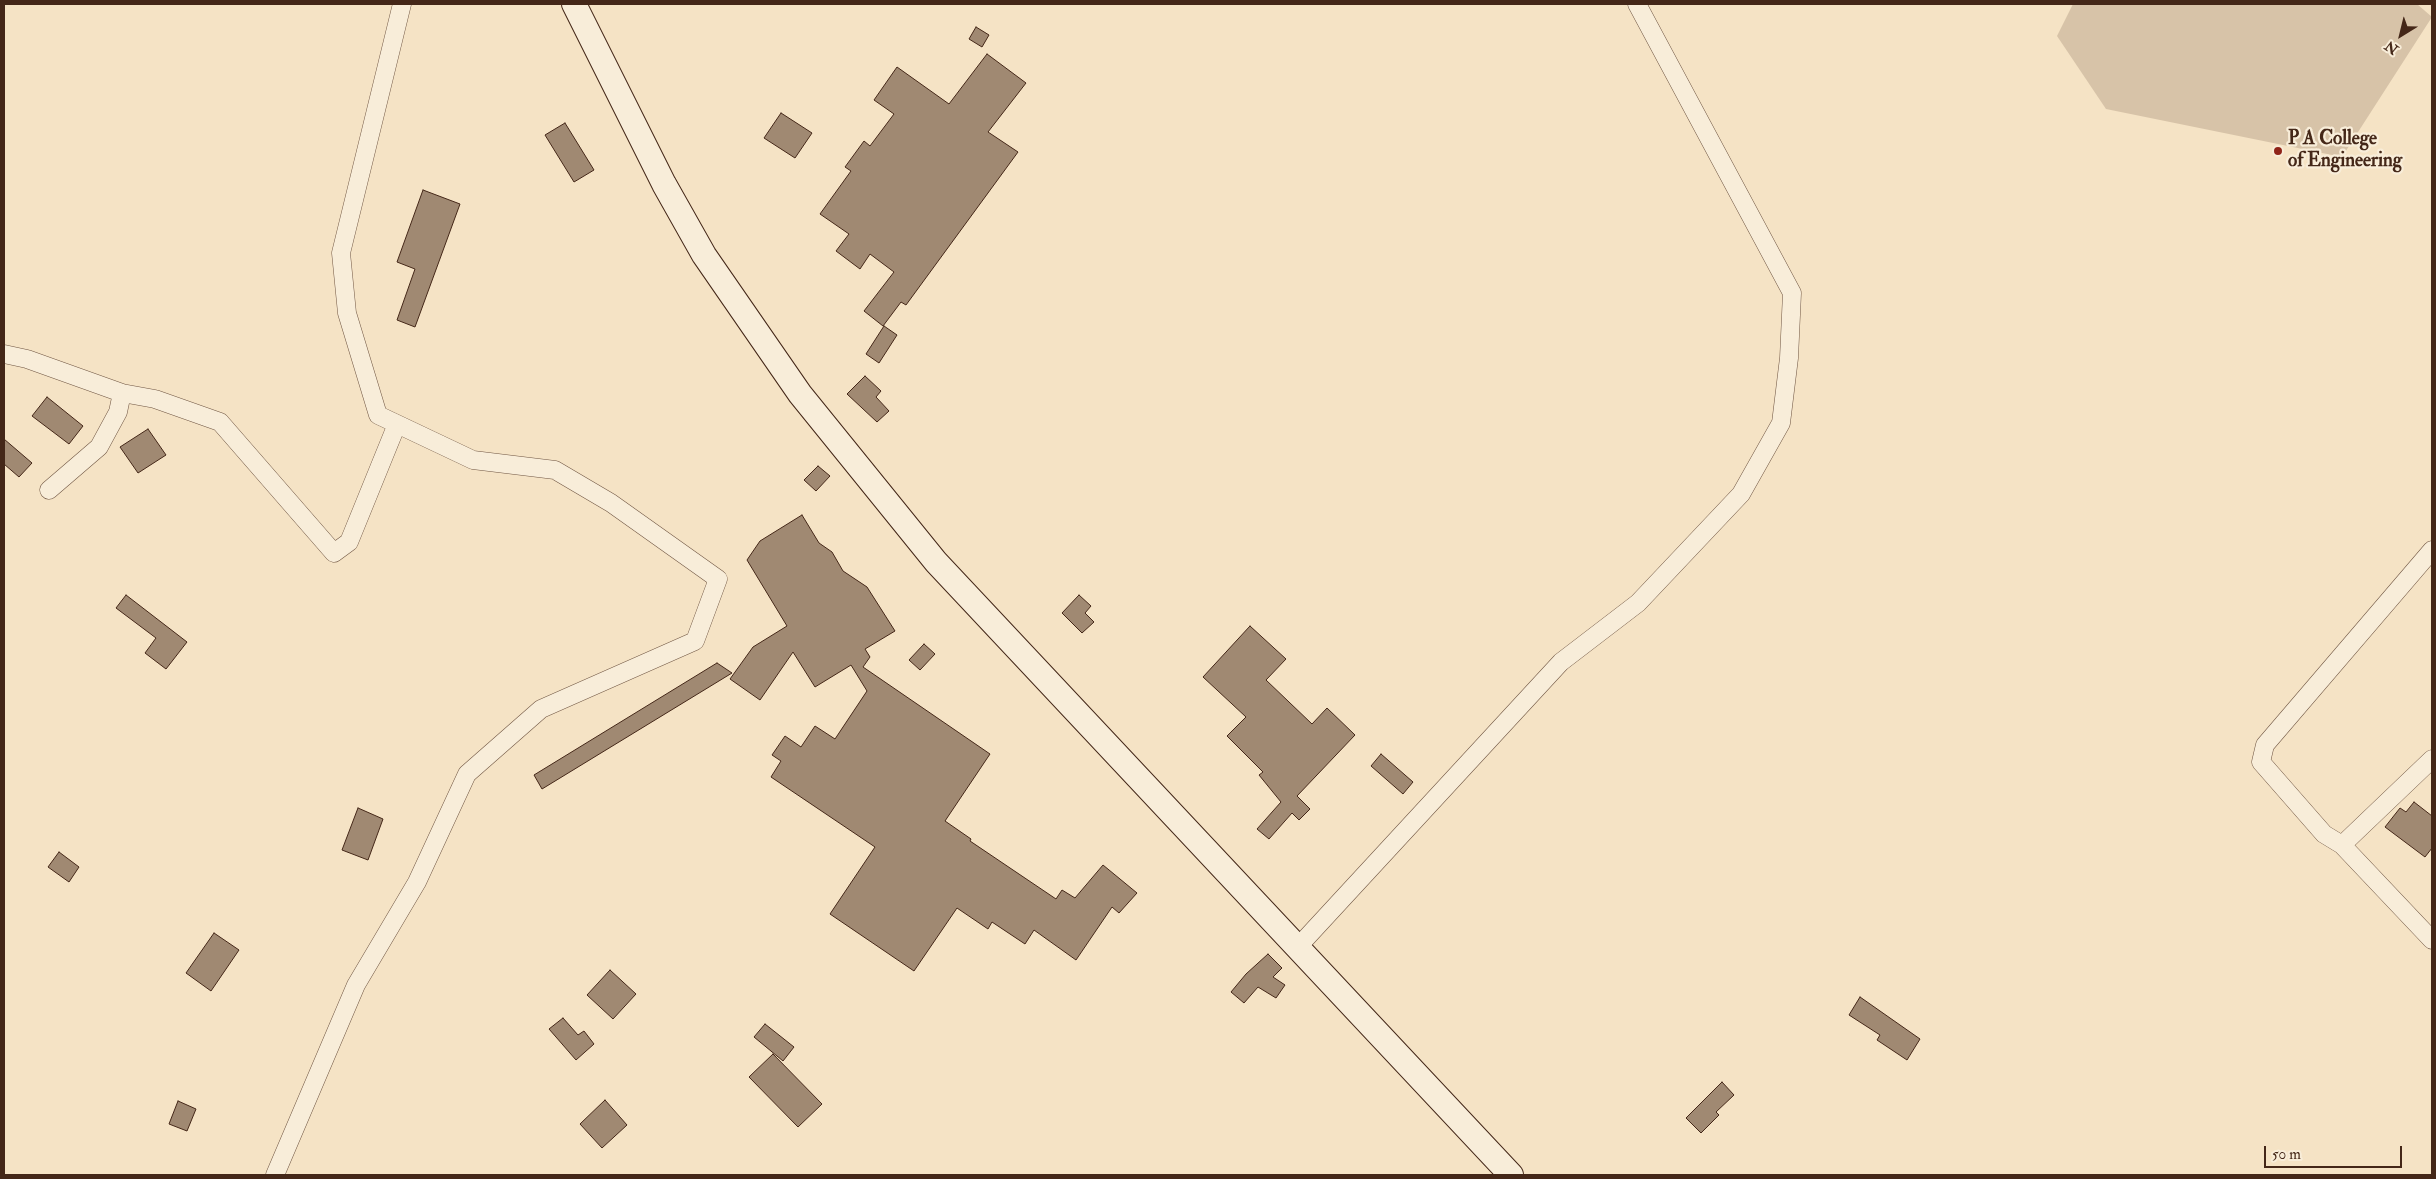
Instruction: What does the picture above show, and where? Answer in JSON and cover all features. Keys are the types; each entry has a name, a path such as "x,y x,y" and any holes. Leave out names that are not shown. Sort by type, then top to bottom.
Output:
{"main road":[{"path":"574,4 659,176 704,254 800,394 936,562 1296,949 1511,1175"}],"street":[{"path":"274,1175 356,985 417,882 467,774 540,709 695,641 718,579 611,503 555,470 473,460 378,415 347,313 341,253 402,4"},
{"path":"1296,949 1561,662 1638,603 1741,494 1781,423 1789,358 1792,293 1637,4"},
{"path":"4,354 27,360 122,393 155,399 220,422 334,553 349,542 397,424"},
{"path":"49,490 98,447 118,412 122,393"},
{"path":"2432,550 2265,745 2261,762 2324,834 2342,845 2432,940"},
{"path":"2342,845 2432,759"}],"shaded area":[{"path":"2073,4 2417,4 2432,17 2342,157 2106,109 2057,36"}],"building":[{"path":"976,27 989,35 982,47 969,39"},
{"path":"987,54 1026,83 988,132 1018,152 906,305 901,302 883,326 864,311 894,272 870,254 860,269 836,251 849,234 820,214 851,171 845,167 864,141 870,146 894,114 874,100 897,67 949,104"},
{"path":"781,113 812,133 795,158 764,138"},
{"path":"565,123 594,170 574,182 545,135"},
{"path":"423,190 460,204 415,327 397,320 415,269 397,262"},
{"path":"884,326 897,335 879,363 866,354"},
{"path":"865,376 881,391 876,397 889,411 877,422 847,394"},
{"path":"47,397 83,426 69,444 32,416"},
{"path":"148,429 166,455 138,473 120,447"},
{"path":"4,439 32,463 19,477 4,464"},
{"path":"818,466 830,476 816,491 804,480"},
{"path":"802,515 819,543 832,552 843,571 867,587 895,631 865,649 870,657 863,667 990,754 945,821 971,839 970,841 1056,899 1062,890 1075,898 1103,865 1137,893 1119,913 1112,907 1076,960 1034,930 1025,944 992,922 988,929 957,908 914,971 830,914 875,847 771,777 781,761 772,755 785,736 801,747 815,726 835,739 867,691 851,665 815,687 793,652 760,700 730,679 753,647 787,626 747,560 760,541"},
{"path":"126,595 187,642 166,669 145,653 156,638 116,608"},
{"path":"1079,595 1091,606 1085,613 1094,622 1082,633 1062,613"},
{"path":"1250,626 1286,659 1266,680 1312,724 1327,708 1355,735 1297,796 1310,809 1299,820 1292,813 1269,839 1257,829 1281,802 1259,775 1263,772 1227,736 1246,717 1203,677"},
{"path":"924,644 935,654 920,670 909,660"},
{"path":"717,663 732,673 542,789 534,775"},
{"path":"1381,754 1413,782 1403,794 1371,766"},
{"path":"2414,802 2432,816 2432,848 2425,857 2385,827 2400,808 2406,812"},
{"path":"358,808 383,819 368,860 342,850"},
{"path":"59,852 79,867 69,882 48,867"},
{"path":"214,933 239,950 211,991 186,973"},
{"path":"1268,954 1282,968 1273,977 1285,985 1276,998 1258,987 1244,1003 1231,992 1246,974"},
{"path":"610,970 636,994 613,1019 587,995"},
{"path":"1860,997 1920,1039 1907,1060 1877,1040 1880,1035 1849,1015"},
{"path":"563,1018 578,1035 584,1031 594,1044 576,1060 549,1029"},
{"path":"765,1024 794,1047 783,1061 754,1037"},
{"path":"773,1054 822,1104 798,1127 749,1077"},
{"path":"1722,1082 1734,1095 1716,1112 1719,1115 1701,1133 1686,1118"},
{"path":"605,1100 627,1125 602,1148 580,1124"},
{"path":"178,1101 196,1109 187,1131 169,1124"}],"place":[{"name":"P A College of Engineering","path":"2278,151"}]}
